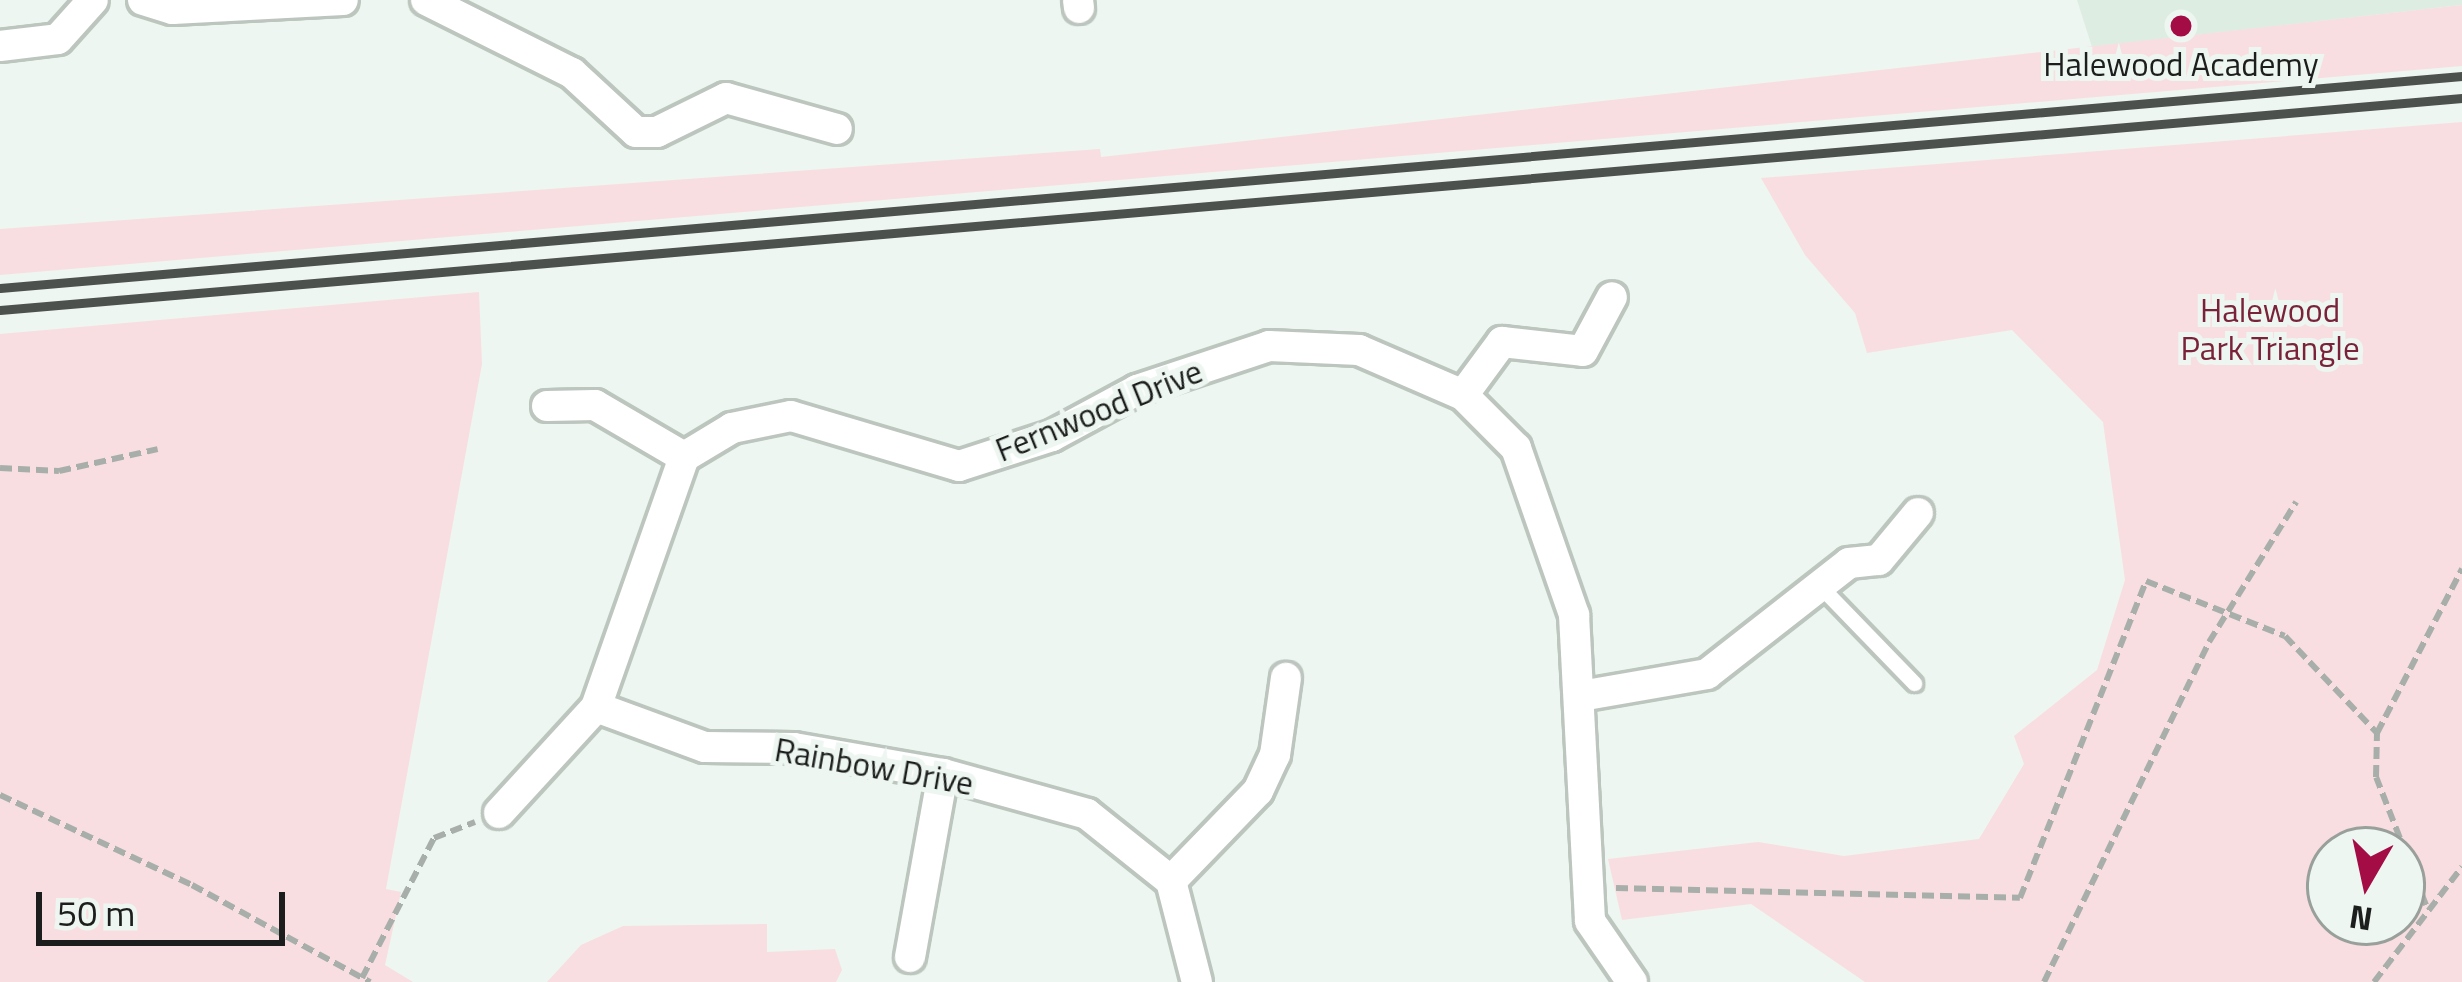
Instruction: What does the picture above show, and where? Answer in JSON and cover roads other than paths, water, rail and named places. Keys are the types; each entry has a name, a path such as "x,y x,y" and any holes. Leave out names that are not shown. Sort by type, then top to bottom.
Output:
{"street":[{"path":"0,46 58,39 93,0"},
{"path":"143,0 173,9 343,0"},
{"path":"426,0 572,73 636,132 657,132 726,98 837,129"},
{"path":"1463,395 1502,342 1583,351 1612,296"},
{"name":"Fernwood Drive","path":"684,457 732,428 791,416 959,466 1052,436 1137,390 1269,346 1359,350 1463,395 1516,448 1556,549 1574,615 1590,921 1632,982"},
{"path":"500,813 596,707 684,457 596,405 547,406"},
{"path":"1581,696 1706,674 1849,562 1879,560 1918,512"},
{"path":"1197,982 1171,881 1258,791 1275,754 1286,678"},
{"name":"Rainbow Drive","path":"596,707 705,746 794,748 943,774 1087,814 1171,881"},
{"path":"910,957 943,774"}],"lane":[{"path":"1822,587 1914,683"}],"railway":[{"path":"0,288 2462,76"},
{"path":"0,310 2462,98"}],"place":[{"name":"Halewood Academy","path":"2181,26"}],"park label":[{"name":"Halewood Park Triangle","path":"2270,330"}]}
